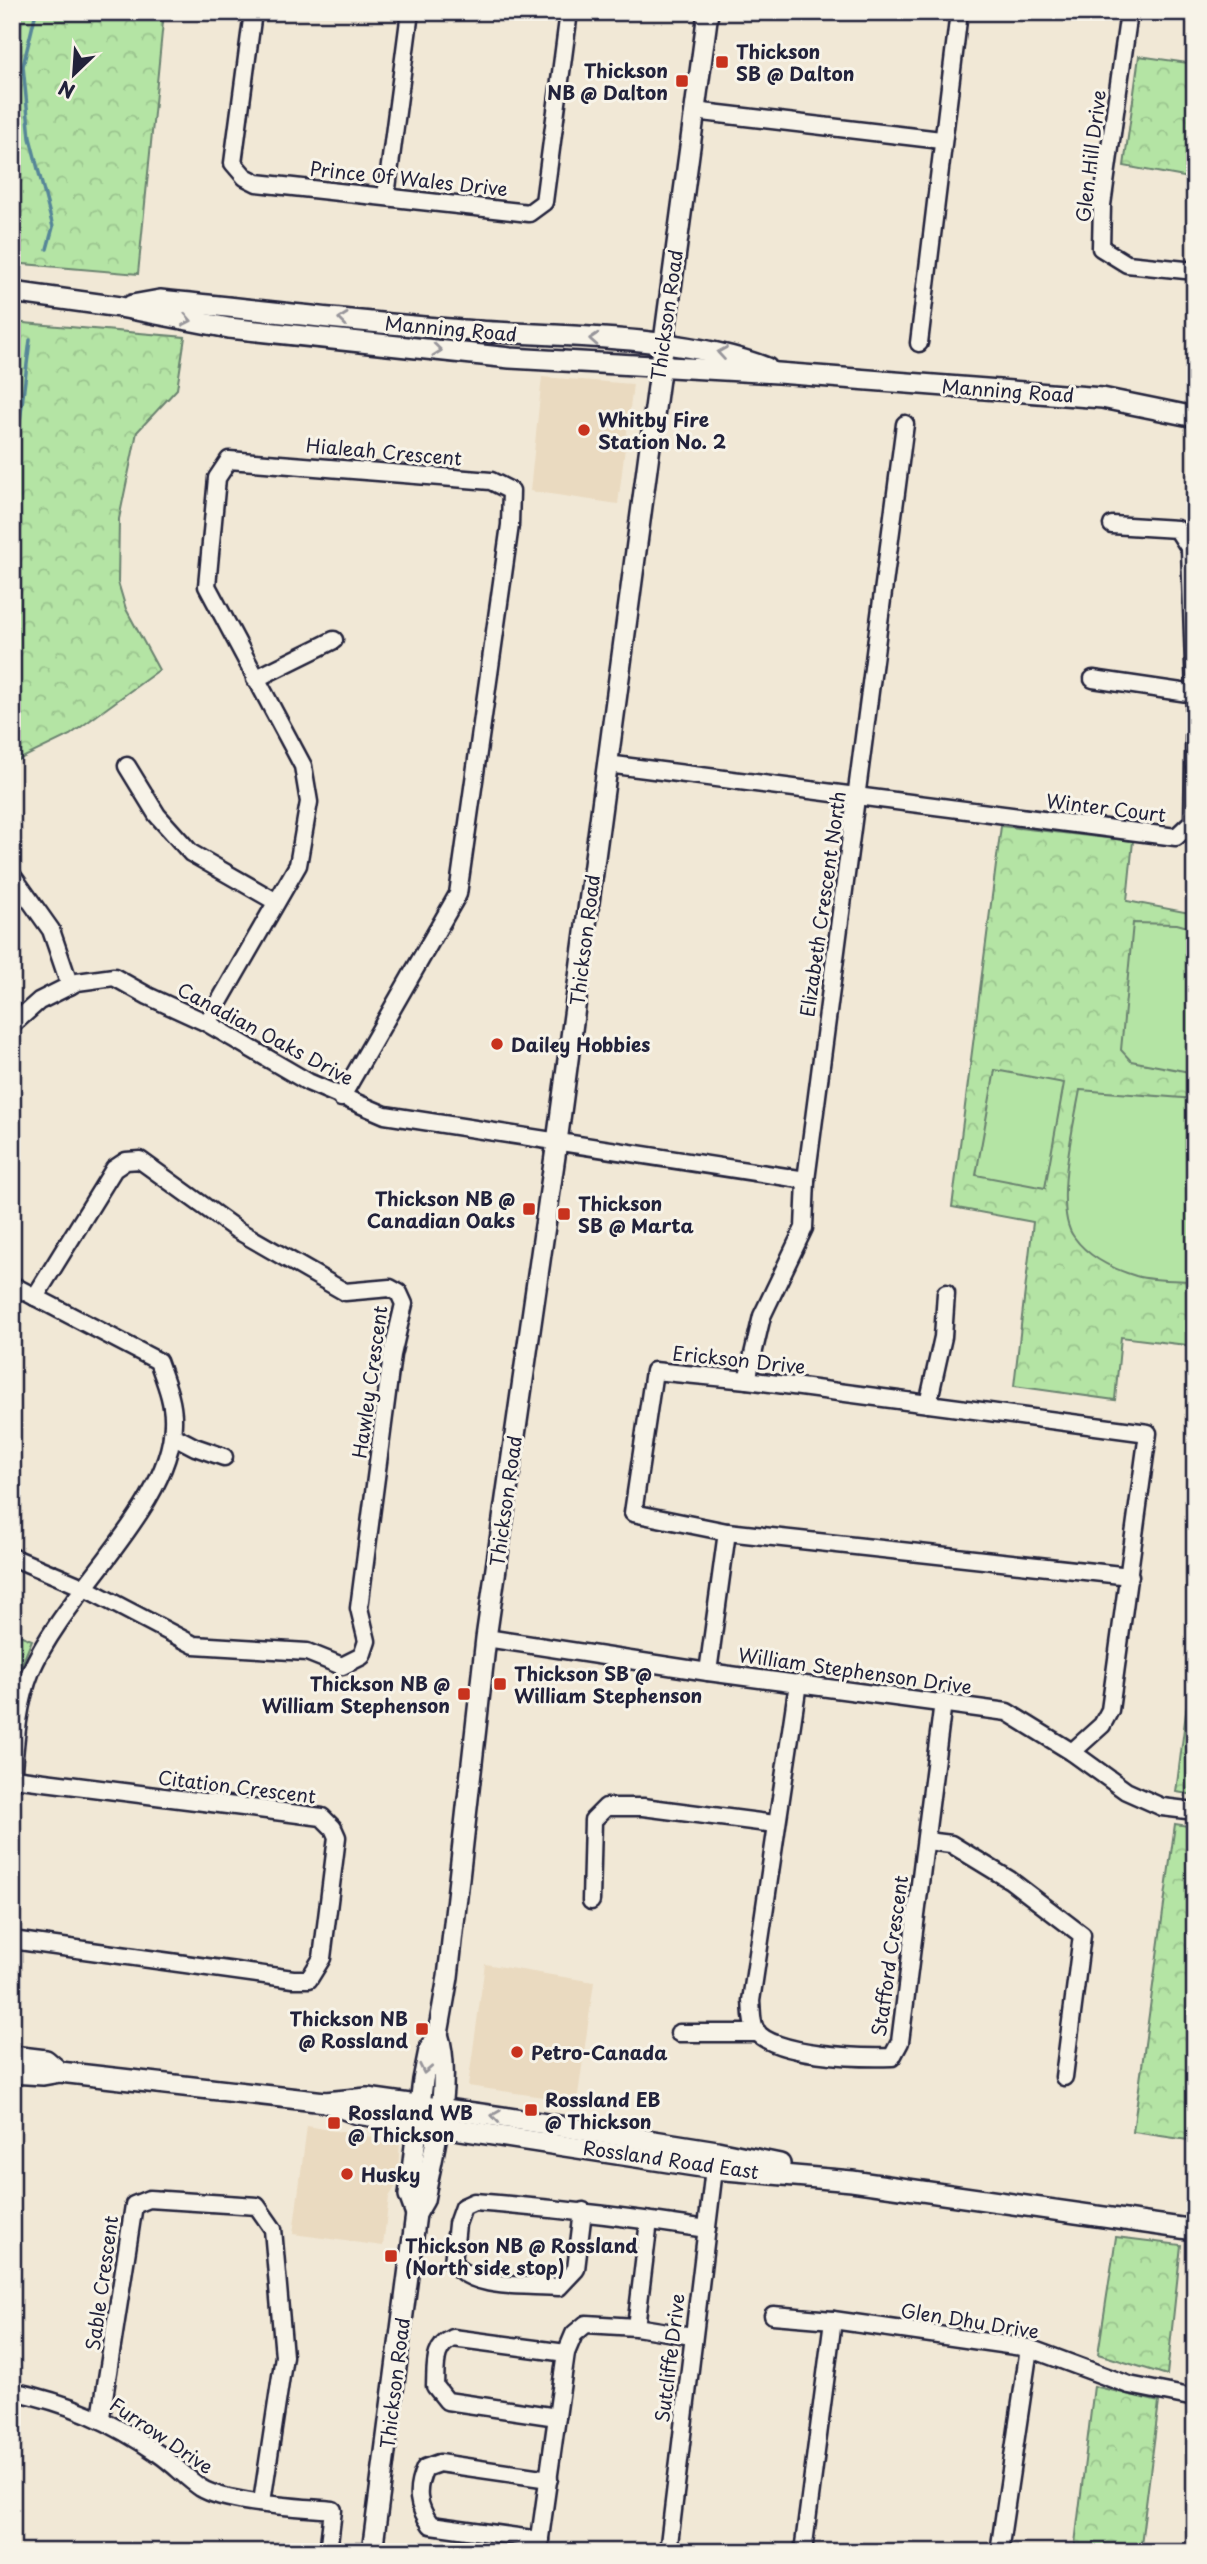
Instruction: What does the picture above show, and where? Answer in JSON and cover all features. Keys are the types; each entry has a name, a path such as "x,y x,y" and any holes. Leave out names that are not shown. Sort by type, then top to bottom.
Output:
{"main road":[{"name":"Thickson Road","path":"372,2552 416,2214 409,2195 444,2054 438,2034 448,1977 485,1638 557,1142 708,12"},
{"name":"Manning Road","path":"12,292 120,307 229,328 510,358 778,373 1102,398 1195,417"},
{"name":"Manning Road","path":"120,307 160,299 421,327 662,344 732,354 778,373"},
{"name":"Rossland Road East","path":"12,2056 46,2060 60,2072"},
{"name":"Rossland Road East","path":"12,2073 43,2075 60,2072 325,2102 357,2114 428,2116 717,2151 852,2181"},
{"name":"Rossland Road East","path":"428,2116 714,2169 852,2181 1195,2230"}],"street":[{"name":"Prince Of Wales Drive","path":"253,12 233,163 245,177 257,183 529,213 544,202 569,12"},
{"path":"386,196 410,12"},
{"path":"919,343 958,12"},
{"name":"Glen Hill Drive","path":"1129,12 1102,205 1101,248 1127,264 1195,271"},
{"path":"695,111 941,140"},
{"name":"Elizabeth Crescent North","path":"747,1380 762,1316 803,1228 806,1181 905,424"},
{"name":"Hialeah Crescent","path":"207,1023 298,865 309,802 303,766 207,586 217,478 229,460 491,481 511,491 510,525 458,894 341,1098"},
{"name":"Winter Court","path":"858,797 1176,837 1193,821 1195,694 1190,549 1177,529 1112,525"},
{"path":"255,679 334,640"},
{"path":"1093,679 1195,694"},
{"path":"607,764 858,797"},
{"path":"127,766 157,815 191,853 275,901"},
{"path":"12,875 51,930 70,986"},
{"name":"Canadian Oaks Drive","path":"12,1025 39,1001 70,986 114,977 207,1023 308,1082 385,1115 806,1181"},
{"name":"Hawley Crescent","path":"35,1297 114,1170 126,1161 140,1160 237,1230 345,1292 390,1288 398,1293 404,1304 392,1355 359,1608 367,1641 362,1656 342,1666 307,1652 194,1644 83,1587"},
{"path":"12,1284 158,1361 169,1390 174,1423 167,1462 144,1505 83,1587 48,1639 31,1672 18,1720 12,1780"},
{"path":"928,1404 943,1337 946,1293"},
{"name":"Erickson Drive","path":"1072,1752 1102,1726 1110,1710 1130,1576 1148,1433 747,1380 653,1371 634,1513 727,1532 1130,1576"},
{"path":"172,1435 224,1457"},
{"path":"708,1672 727,1532"},
{"path":"12,1557 83,1587"},
{"name":"William Stephenson Drive","path":"485,1638 708,1672 1007,1712 1072,1752 1126,1791 1162,1807 1195,1811"},
{"path":"758,2033 753,2027 751,2001 768,1899 775,1824 799,1683"},
{"name":"Stafford Crescent","path":"758,2033 765,2040 783,2047 868,2057 892,2057 900,2042 943,1702"},
{"name":"Citation Crescent","path":"12,1780 322,1817 333,1828 337,1837 322,1958 309,1979 12,1940"},
{"path":"591,1901 593,1820 606,1807 643,1807 775,1824"},
{"path":"927,1842 951,1844 1010,1881 1082,1935 1064,2077"},
{"path":"679,2033 758,2033"},
{"name":"Sutcliffe Drive","path":"668,2552 714,2169"},
{"name":"Sable Crescent","path":"101,2417 134,2205 149,2199 257,2206 274,2229 284,2356 262,2502"},
{"path":"583,2211 576,2269 559,2287 476,2280 462,2275 453,2263 457,2224 463,2207 474,2202 583,2211 706,2229"},
{"path":"636,2327 649,2221"},
{"name":"Glen Dhu Drive","path":"773,2315 833,2320 1029,2348 1129,2385 1195,2398"},
{"path":"803,2552 833,2320"},
{"path":"549,2479 439,2463 425,2468 420,2479 418,2508 431,2525 539,2546 549,2479 566,2353 574,2334 586,2324 636,2327 692,2336"},
{"path":"557,2417 447,2401 435,2386 436,2354 442,2343 453,2338 566,2353"},
{"path":"999,2552 1029,2348"},
{"name":"Furrow Drive","path":"12,2390 54,2399 101,2417 161,2455 202,2489 262,2502 333,2511 328,2552"}],"shaded area":[{"path":"542,377 633,384 618,504 530,491"},
{"path":"485,1964 594,1982 577,2102 468,2086"},
{"path":"307,2126 400,2142 397,2184 389,2197 383,2246 293,2234"}],"green space":[{"path":"12,12 164,12 138,274 12,263"},
{"path":"1139,56 1195,64 1195,179 1124,166"},
{"path":"12,322 185,337 177,389 137,432 119,519 118,582 126,609 159,670 70,735 12,763"},
{"path":"1001,826 1133,841 1127,901 1195,914 1195,1346 1121,1337 1115,1400 1014,1386 1033,1222 952,1207"},
{"path":"1133,923 1177,924 1195,929 1195,1073 1131,1061 1121,1050"},
{"path":"995,1070 1064,1083 1045,1188 976,1175"},
{"path":"1080,1090 1195,1099 1195,1281 1150,1279 1127,1273 1094,1256 1074,1237 1068,1224 1065,1187"},
{"path":"12,1632 32,1640 12,1688"},
{"path":"1195,1641 1195,1795 1176,1792"},
{"path":"1175,1824 1195,1827 1195,2141 1133,2132"},
{"path":"1116,2237 1181,2245 1167,2375 1098,2354"},
{"path":"1094,2386 1159,2402 1140,2552 1074,2552"}],"waterway":[{"path":"36,12 23,66 30,138 53,227 47,249"},
{"path":"12,485 30,340"}],"place":[{"name":"Thickson SB @ Dalton","path":"722,62"},
{"name":"Thickson NB @ Dalton","path":"682,81"},
{"name":"Whitby Fire Station No. 2","path":"584,430"},
{"name":"Dailey Hobbies","path":"497,1044"},
{"name":"Thickson NB @ Canadian Oaks","path":"529,1209"},
{"name":"Thickson SB @ Marta","path":"564,1214"},
{"name":"Thickson SB @ William Stephenson","path":"500,1684"},
{"name":"Thickson NB @ William Stephenson","path":"464,1694"},
{"name":"Thickson NB @ Rossland","path":"422,2029"},
{"name":"Petro-Canada","path":"517,2052"},
{"name":"Rossland EB @ Thickson","path":"531,2110"},
{"name":"Rossland WB @ Thickson","path":"334,2123"},
{"name":"Husky","path":"347,2174"},
{"name":"Thickson NB @ Rossland (North side stop)","path":"391,2256"}]}
